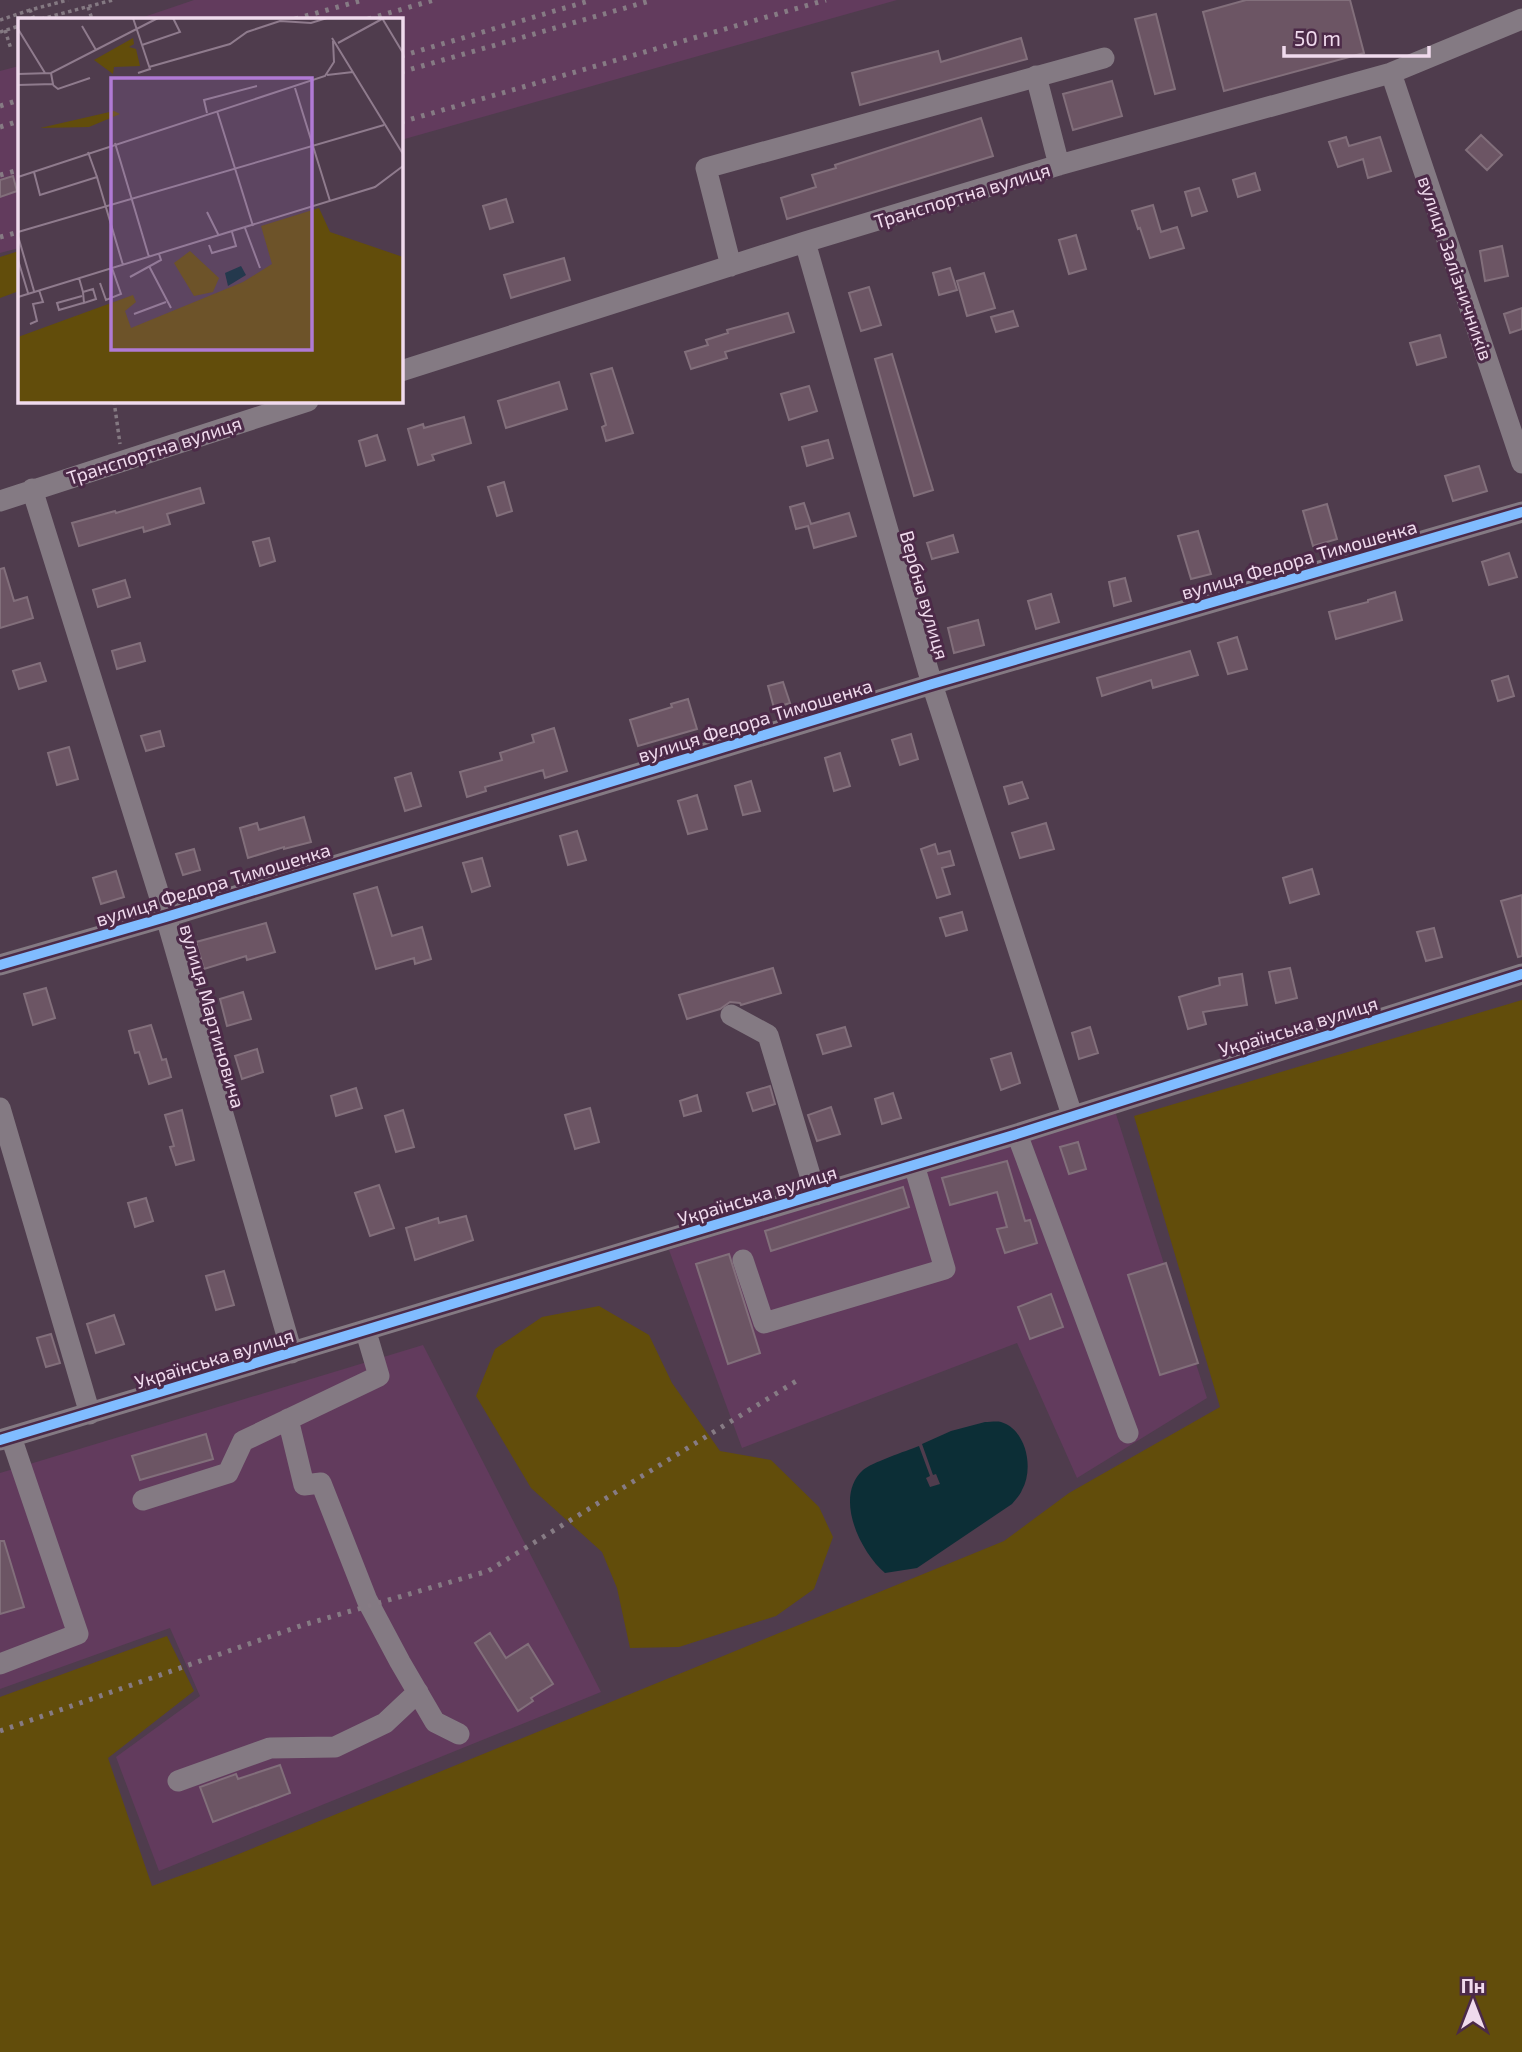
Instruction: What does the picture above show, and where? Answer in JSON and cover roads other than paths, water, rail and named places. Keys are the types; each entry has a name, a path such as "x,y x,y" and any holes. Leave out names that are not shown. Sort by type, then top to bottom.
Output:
{"street":[{"name":"Транспортна вулиця","path":"402,371 805,242 1059,165 1391,74 1522,19"},
{"path":"732,266 706,168 1104,58"},
{"name":"вулиця Залізничників","path":"1391,74 1522,463"},
{"path":"1036,76 1059,165"},
{"name":"Вербна вулиця","path":"805,242 932,684 1072,1115"},
{"name":"Транспортна вулиця","path":"0,501 305,402"},
{"name":"вулиця Мартиновича","path":"32,489 166,917 292,1353"},
{"name":"вулиця Федора Тимошенка","path":"0,965 932,684 1522,512"},
{"name":"Українська вулиця","path":"6,1439 1017,1134 1522,974"},
{"path":"731,1015 768,1035 816,1195"},
{"path":"0,1108 90,1414"},
{"path":"1017,1134 1128,1433"},
{"path":"743,1260 764,1323 946,1269 914,1165"},
{"path":"143,1500 228,1473 243,1441 379,1376 366,1332"},
{"path":"288,1419 304,1485 321,1483 367,1600 435,1721 459,1734"},
{"path":"0,1664 78,1634 6,1439"},
{"path":"178,1781 270,1748 335,1747 385,1723 418,1692"}],"railway":[{"path":"299,18 363,0"},
{"path":"371,18 434,0"},
{"path":"402,56 592,0"},
{"path":"402,72 653,0"},
{"path":"402,122 826,0"},
{"path":"0,106 18,100"},
{"path":"0,127 18,121"},
{"path":"0,175 18,170"},
{"path":"0,237 18,232"},
{"path":"0,1731 303,1625 488,1571 798,1380"}]}
